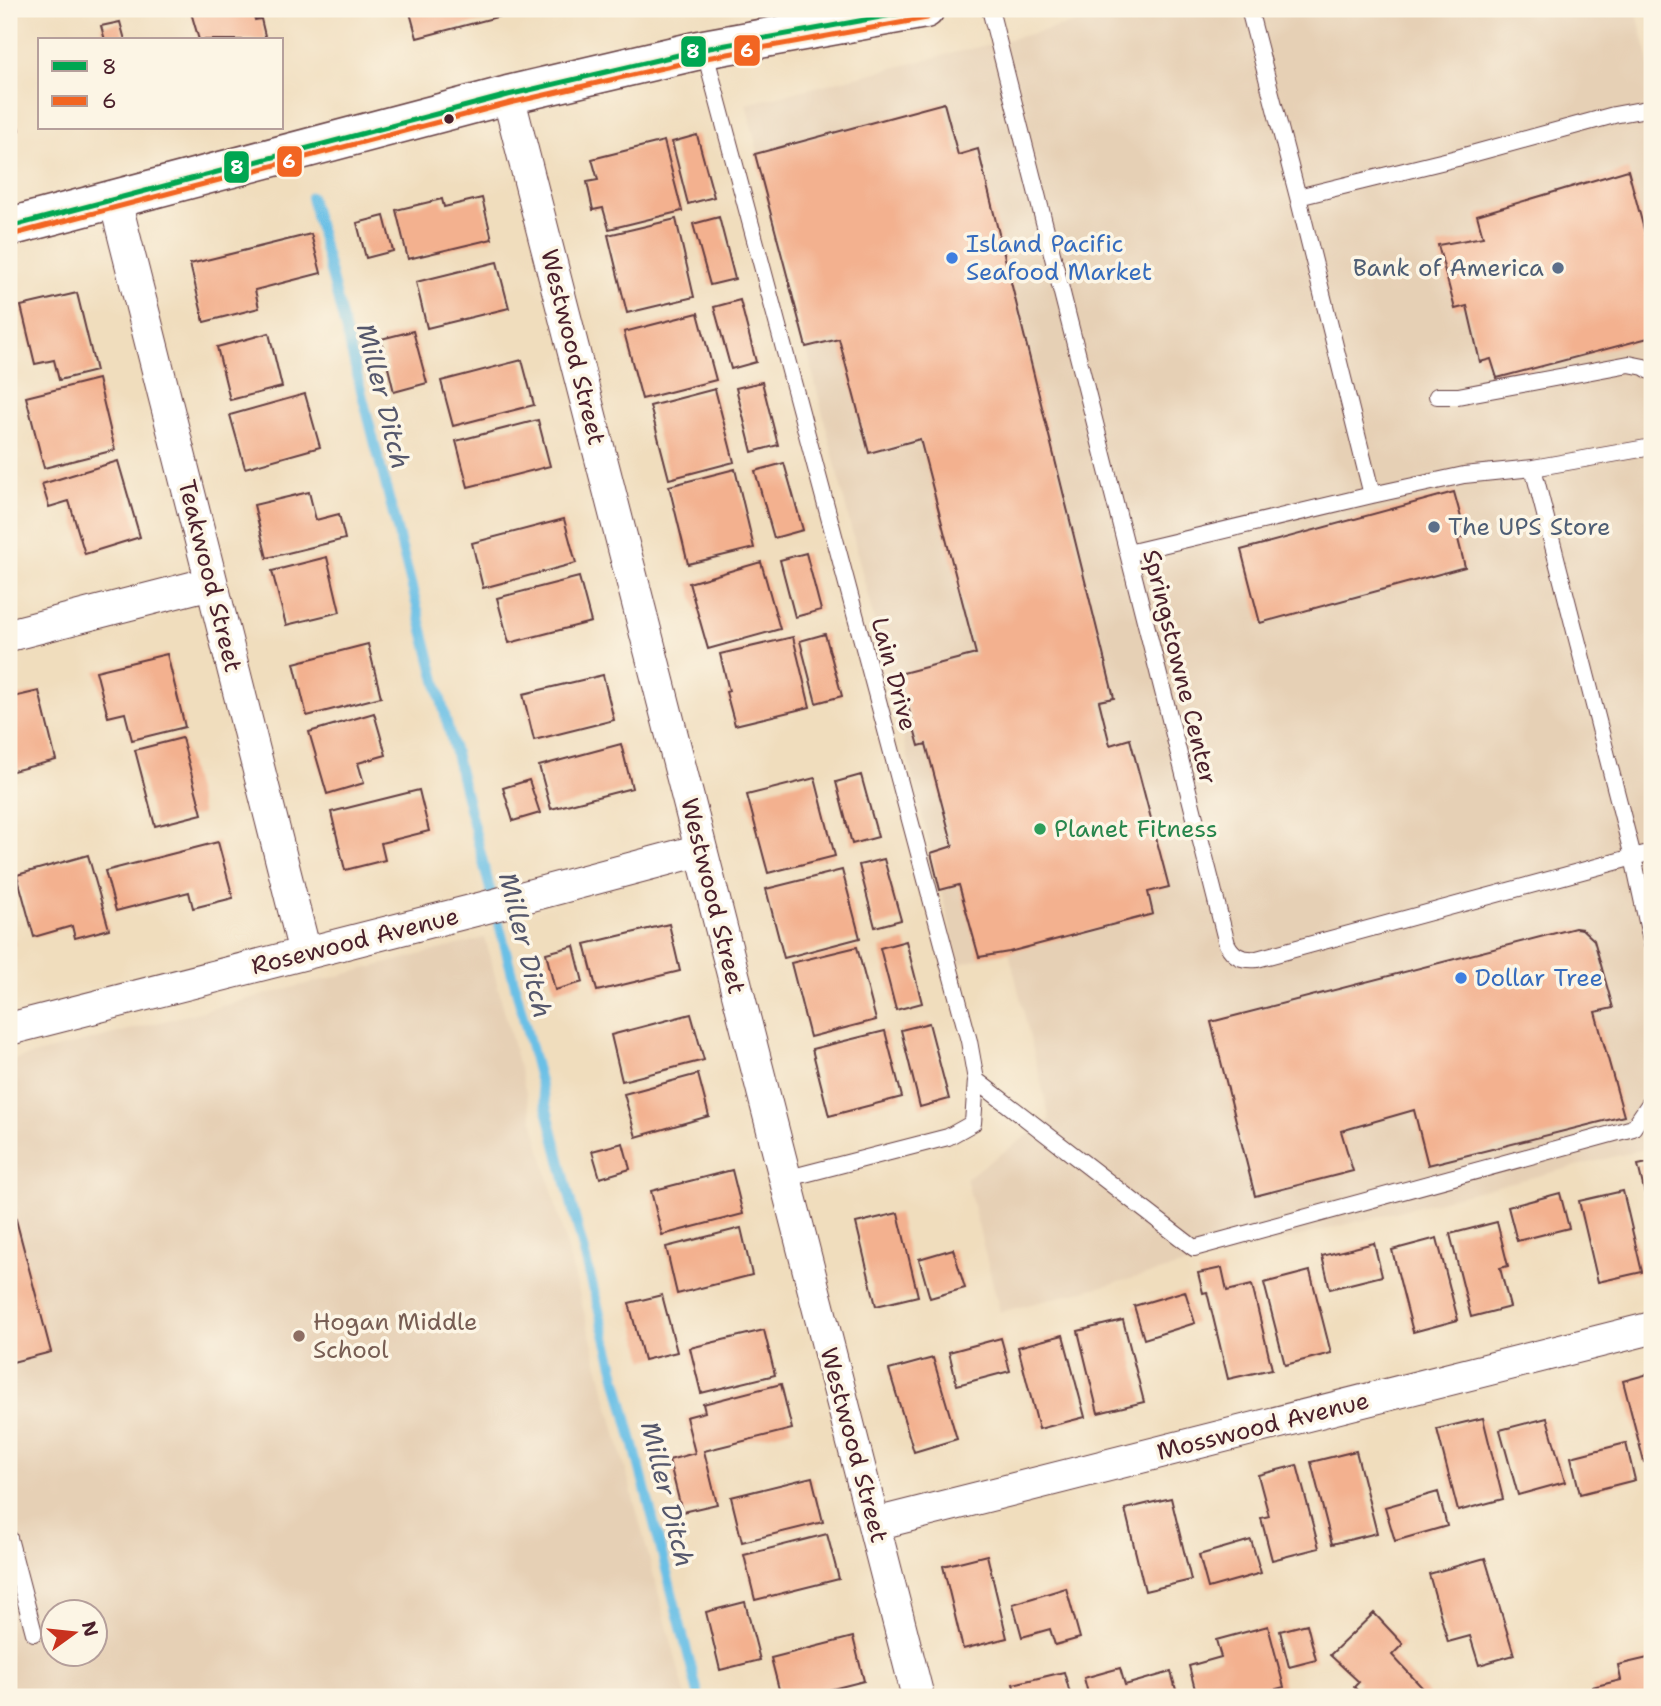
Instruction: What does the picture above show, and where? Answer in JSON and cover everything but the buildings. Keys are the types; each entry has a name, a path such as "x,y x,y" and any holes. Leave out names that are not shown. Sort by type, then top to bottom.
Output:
{"main road":[{"path":"9,228 508,95 704,49 925,9"}],"street":[{"name":"Westwood Street","path":"508,95 918,1697"},
{"name":"Teakwood Street","path":"115,200 305,953"},
{"path":"9,635 211,583"},
{"name":"Rosewood Avenue","path":"9,1029 701,850"},
{"name":"Mosswood Avenue","path":"874,1524 1652,1328"}],"lane":[{"name":"Springstowne Center","path":"990,9 1227,944 1231,951 1238,957 1257,959 1652,852"},
{"path":"1249,9 1372,495"},
{"name":"Lain Drive","path":"704,49 965,1028 976,1080 973,1122 948,1138 785,1179"},
{"path":"1298,197 1457,158 1614,115 1652,108"},
{"path":"1437,396 1458,396 1629,364 1652,372"},
{"path":"1128,553 1464,475 1533,468 1652,447"},
{"path":"1533,468 1633,857 1652,945"},
{"path":"976,1080 1194,1248 1633,1128 1652,1100"},
{"path":"9,1538 34,1633"}],"shaded area":[{"path":"1132,9 1636,9 1652,74 1652,1147 1000,1312 966,1178 1050,1120 1009,952 959,964 746,104"},
{"name":"Hogan Middle School","path":"485,938 686,1697 9,1697 9,1061"}],"waterway":[{"name":"Miller Ditch","path":"311,197 699,1697"}],"transit line":[{"name":"8","path":"9,227 508,95 704,49 925,9"},
{"name":"6","path":"11,235 510,103 706,58 927,18"}],"place":[{"name":"Island Pacific Seafood Market","path":"952,258"},
{"name":"Bank of America","path":"1558,268"},
{"name":"The UPS Store","path":"1434,527"},
{"name":"Planet Fitness","path":"1040,829"},
{"name":"Dollar Tree","path":"1461,978"},
{"name":"Hogan Middle School","path":"299,1336"}]}
